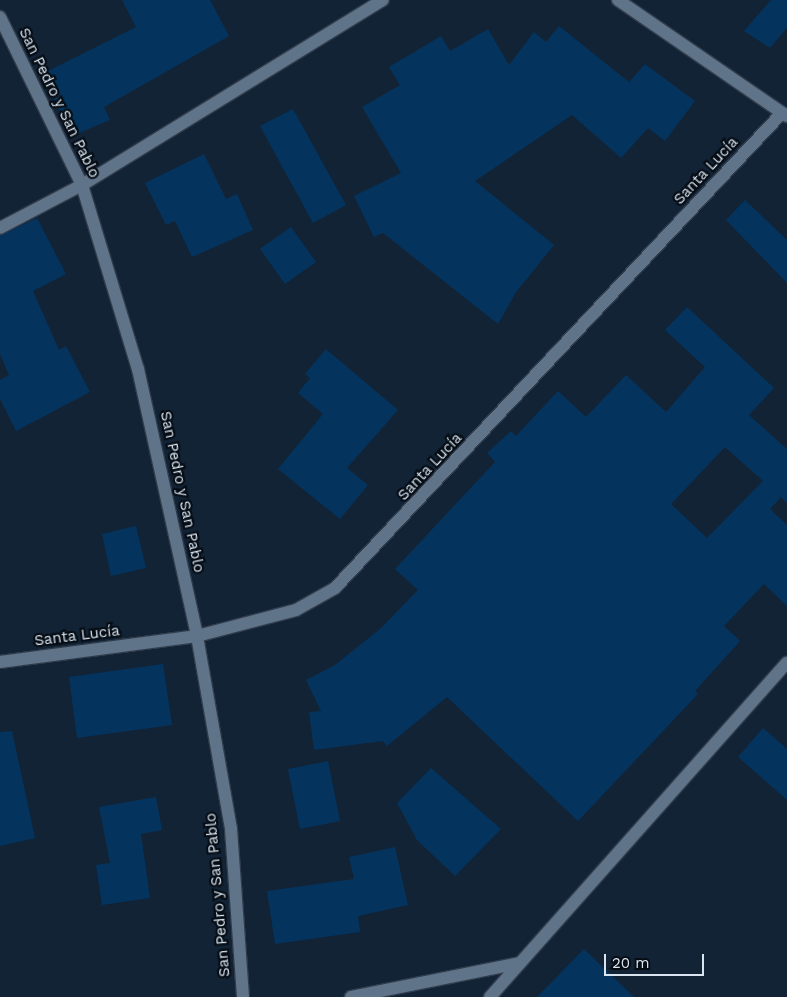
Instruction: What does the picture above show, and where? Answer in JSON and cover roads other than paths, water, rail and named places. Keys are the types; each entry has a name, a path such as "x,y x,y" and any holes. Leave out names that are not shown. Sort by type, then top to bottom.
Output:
{"street":[{"path":"0,228 82,185 383,0"},
{"path":"618,0 785,114"},
{"name":"San Pedro y San Pablo","path":"0,17 82,185 138,369 197,636 231,829 243,997"},
{"name":"Santa Lucía","path":"0,662 197,636 296,610 335,588 785,114"},
{"path":"490,997 787,663"},
{"path":"351,997 520,963"}]}
